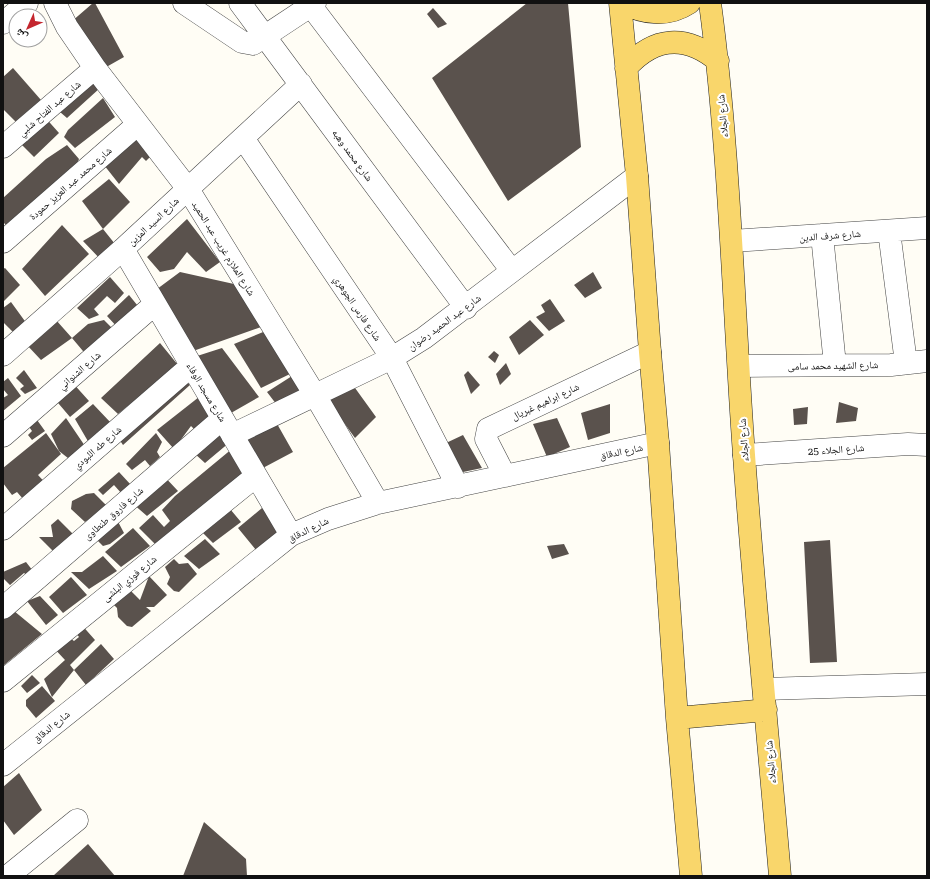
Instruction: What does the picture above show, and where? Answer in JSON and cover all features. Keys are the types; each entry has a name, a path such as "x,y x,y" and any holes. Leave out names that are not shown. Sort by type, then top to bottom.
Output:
{"main road":[{"path":"689,3 683,7 667,12 651,13 635,9 621,3 637,176 658,443 677,718 691,876"},
{"name":"شارع الجلاء","path":"710,3 718,61 732,241 744,455 780,876"},
{"path":"626,68 636,57 648,48 663,43 678,42 693,45 718,61"},
{"path":"677,718 765,699"}],"street":[{"path":"3,23 27,3"},
{"name":"شارع الملازم غريب عبد الحميد","path":"55,3 67,27 95,68 188,189 315,395 378,503"},
{"path":"184,3 242,42 253,44 313,4 512,271"},
{"name":"شارع محمد وهبه","path":"240,3 466,308"},
{"name":"شارع عبد الفتاح شلبي","path":"3,147 95,68"},
{"name":"شارع السيد المزين","path":"3,354 123,249 301,84"},
{"name":"شارع محمد عبد العزيز حمودة","path":"3,242 138,124"},
{"name":"شارع فارس الجوهري","path":"243,138 392,358 458,486"},
{"name":"شارع عبد الحميد رضوان","path":"227,427 315,395 392,358 424,338 466,308 637,176"},
{"name":"شارع شرف الدين","path":"732,241 927,228"},
{"path":"889,230 916,362"},
{"path":"822,235 835,365"},
{"name":"شارع مسجد الوفاء","path":"123,249 291,535"},
{"name":"شارع الشنواني","path":"3,436 155,304"},
{"name":"شارع ابراهيم غبريال","path":"505,476 486,439 488,429 650,352"},
{"name":"شارع الشهيد محمد سامى","path":"739,366 916,362"},
{"name":"شارع طه اللبودي","path":"3,529 191,366"},
{"name":"شارع فاروق طنطاوى","path":"3,608 227,427"},
{"name":"شارع الدقاق","path":"3,765 291,535 328,519 378,503 658,443"},
{"name":"شارع الجلاء 25","path":"744,455 908,444 927,445"},
{"name":"شارع فوزي البلشى","path":"3,681 256,476"},
{"path":"765,699 927,684"},
{"path":"8,876 77,820"}],"building":[{"path":"93,3 95,3 124,57 101,70 71,22"},
{"path":"527,3 568,3 581,147 508,201 432,78"},
{"path":"433,8 447,24 438,28 427,14"},
{"path":"13,68 41,100 16,122 3,109 3,77"},
{"path":"88,75 100,88 67,118 60,112"},
{"path":"103,98 115,117 75,148 64,137 68,130"},
{"path":"43,115 59,133 34,157 17,140"},
{"path":"140,133 154,153 146,161 142,157 119,184 104,165"},
{"path":"67,145 79,159 70,180 12,231 3,222 3,198 46,159"},
{"path":"109,179 130,202 103,229 82,201"},
{"path":"187,219 220,262 206,272 187,252 174,269 160,272 147,257"},
{"path":"62,225 89,254 45,296 22,269"},
{"path":"103,229 119,249 103,262 83,241"},
{"path":"5,268 20,285 3,302 3,269"},
{"path":"180,272 234,284 264,326 196,350 189,348 153,292"},
{"path":"593,272 602,288 585,298 574,285"},
{"path":"110,277 124,293 115,303 107,296 94,309 99,315 89,319 77,308"},
{"path":"129,295 142,311 119,329 107,316"},
{"path":"550,299 565,321 549,331 536,317 545,312 541,305"},
{"path":"11,302 27,324 20,332 12,331 3,322 3,308"},
{"path":"56,320 72,338 41,360 26,344"},
{"path":"104,320 116,332 88,357 72,338 88,324"},
{"path":"530,320 544,335 519,355 509,337"},
{"path":"268,330 290,374 261,388 234,344"},
{"path":"160,343 178,365 118,414 101,398"},
{"path":"222,348 259,397 231,413 194,357"},
{"path":"494,351 499,355 495,363 488,357"},
{"path":"506,363 511,374 500,385 496,374"},
{"path":"24,370 37,388 25,394 20,389 24,386 16,378"},
{"path":"468,371 480,385 471,394 464,375"},
{"path":"292,376 308,393 280,409 267,392"},
{"path":"8,378 21,396 3,411 3,398 8,395 3,389 3,382"},
{"path":"184,379 190,385 123,445 117,436"},
{"path":"71,381 89,401 70,417 53,397"},
{"path":"350,381 376,417 355,438 326,398"},
{"path":"199,397 213,418 195,430 191,426 174,449 157,430"},
{"path":"839,402 858,408 856,421 836,423"},
{"path":"93,404 111,423 89,443 75,419"},
{"path":"610,404 610,433 588,440 581,413"},
{"path":"808,407 807,424 794,425 793,409"},
{"path":"32,413 45,431 32,440 28,435 32,431 27,424"},
{"path":"66,418 87,449 73,462 59,451 51,434"},
{"path":"557,418 570,447 547,457 533,424"},
{"path":"276,422 293,452 261,469 242,439"},
{"path":"216,428 230,442 205,463 194,453"},
{"path":"46,433 61,454 38,475 50,488 36,514 17,492 12,495 3,483 3,468"},
{"path":"156,433 162,442 157,452 160,457 150,466 145,460 132,470 126,464"},
{"path":"463,435 482,468 463,472 446,443"},
{"path":"233,448 247,473 155,544 139,528 153,515 164,527 170,521 162,510 175,496"},
{"path":"119,472 131,485 122,494 114,485 103,495 98,490"},
{"path":"162,474 178,491 147,516 132,503"},
{"path":"94,493 108,507 85,522 71,509 72,501 86,494"},
{"path":"225,503 241,522 213,543 199,529"},
{"path":"262,508 280,530 256,550 238,528"},
{"path":"115,516 124,533 110,544 103,546 95,536"},
{"path":"58,519 73,534 53,551 39,537 53,537 51,525"},
{"path":"133,528 150,546 121,567 105,552"},
{"path":"205,539 220,554 199,569 184,556"},
{"path":"830,540 837,662 810,663 804,542"},
{"path":"564,544 569,554 552,559 547,546"},
{"path":"103,556 117,571 89,589 71,572 82,572"},
{"path":"174,559 179,564 188,563 197,574 179,592 174,591 167,584 170,577 165,567"},
{"path":"26,562 33,571 28,576 24,573 10,585 3,578 3,572"},
{"path":"149,576 167,595 154,607 146,607 151,611 132,627 127,626 118,617 117,608 113,604 129,589 140,600"},
{"path":"71,577 87,595 63,613 49,597"},
{"path":"40,596 58,615 46,625 27,601"},
{"path":"8,606 42,634 3,666 3,611"},
{"path":"80,623 95,640 70,665 74,670 52,697 44,679 65,660 52,646 66,635 74,641 79,637 73,629"},
{"path":"101,644 114,659 86,685 74,670"},
{"path":"32,675 40,683 27,693 21,686"},
{"path":"42,686 55,701 36,718 26,706 26,700"},
{"path":"19,773 42,810 14,835 3,820 3,787"},
{"path":"204,822 246,859 247,876 183,876"},
{"path":"88,844 115,876 53,876"}]}
